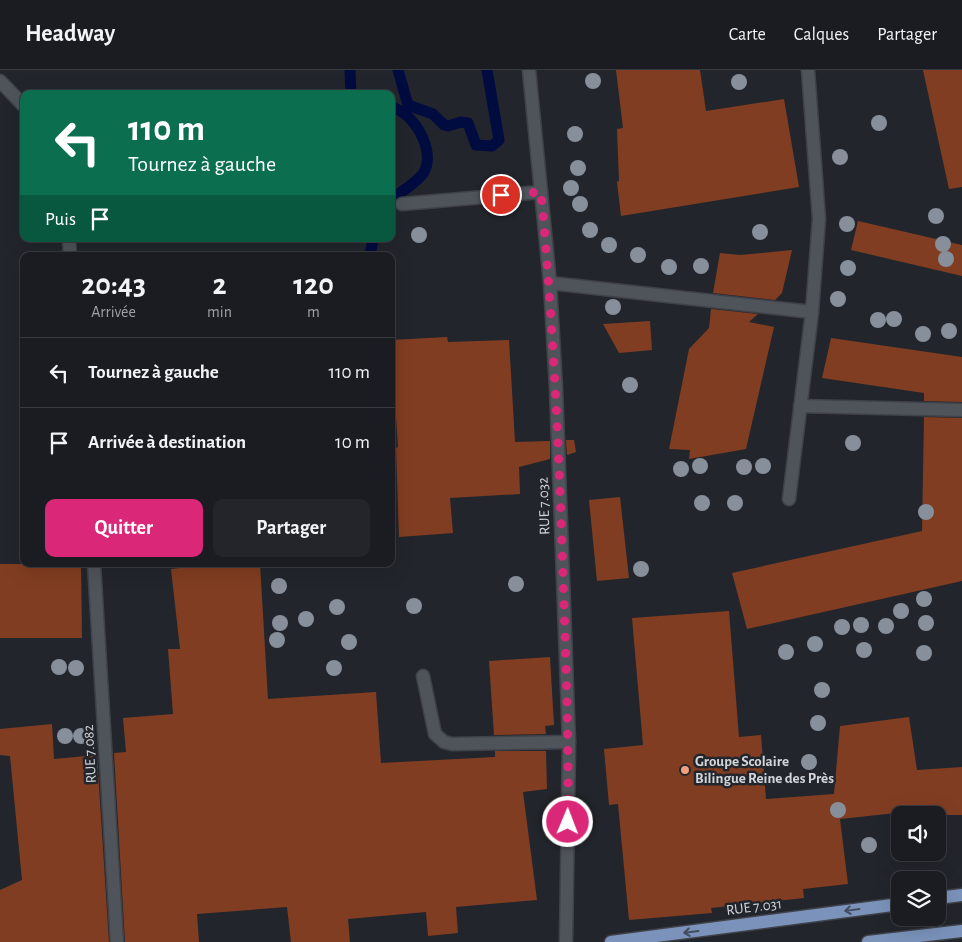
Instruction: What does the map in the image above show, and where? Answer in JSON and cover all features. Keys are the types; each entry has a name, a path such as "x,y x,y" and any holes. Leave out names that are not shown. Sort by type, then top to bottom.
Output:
{"main road":[{"path":"946,897 962,895"},
{"name":"RUE 7.031","path":"611,942 891,905"},
{"path":"868,942 962,931"}],"street":[{"name":"RUE 7.032","path":"529,70 550,283 556,388 569,742 566,942"},
{"path":"789,499 812,312 819,219 808,70"},
{"path":"0,81 20,102"},
{"path":"402,204 541,192"},
{"path":"550,283 812,312"},
{"path":"800,406 962,410"},
{"name":"RUE 7.082","path":"94,567 117,942"},
{"path":"424,676 435,734 444,742 452,744 569,742"}],"building":[{"path":"616,70 700,70 706,111 784,99 799,187 621,216 617,182 619,181 617,129 623,128"},
{"path":"923,70 962,70 962,187 949,189"},
{"path":"858,221 962,245 962,276 851,250"},
{"path":"792,250 782,293 775,300 713,293 720,253 740,255"},
{"path":"711,309 758,314 749,322 774,327 746,449 689,459 690,450 669,449 689,349 709,328"},
{"path":"650,321 652,350 619,353 603,324"},
{"path":"447,337 448,342 509,340 515,442 550,441 550,459 519,467 520,494 450,498 453,533 399,537 395,340"},
{"path":"831,338 962,357 962,402 924,401 924,393 822,378"},
{"path":"924,417 962,418 962,581 747,629 732,573 922,531"},
{"path":"566,440 574,440 576,452 567,455"},
{"path":"620,497 629,578 597,581 589,500"},
{"path":"0,564 20,564 20,567 81,567 82,638 0,638"},
{"path":"190,567 260,567 268,699 376,692 381,763 495,757 495,751 546,751 547,789 523,792 537,900 456,907 458,933 428,936 426,912 348,919 350,942 291,942 287,907 197,914 199,942 125,942 114,753 126,752 123,718 173,714 168,649 180,649 171,569"},
{"path":"729,611 739,737 761,735 766,799 834,794 840,726 909,717 917,770 962,767 962,815 946,815 946,806 891,806 891,814 840,819 848,884 803,889 804,898 711,908 712,913 629,920 618,804 609,805 604,749 643,745 632,618"},
{"path":"550,657 554,725 545,726 546,734 494,735 489,661"},
{"path":"52,724 54,759 97,755 109,942 0,942 0,890 22,880 10,756 0,755 0,729"}],"waterway":[{"path":"350,70 351,90"},
{"path":"398,70 408,105 433,114 444,125 448,126 461,122 468,123 476,145 492,146 499,140 487,70"},
{"path":"395,108 408,116 415,124 421,134 427,154 427,163 422,175 395,196"},
{"path":"371,252 372,242"}],"place":[{"name":"Groupe Scolaire Bilingue Reine des Près","path":"685,770"}],"route":[{"path":"501,195 541,192 550,283 556,388 569,742 568,822"}]}
